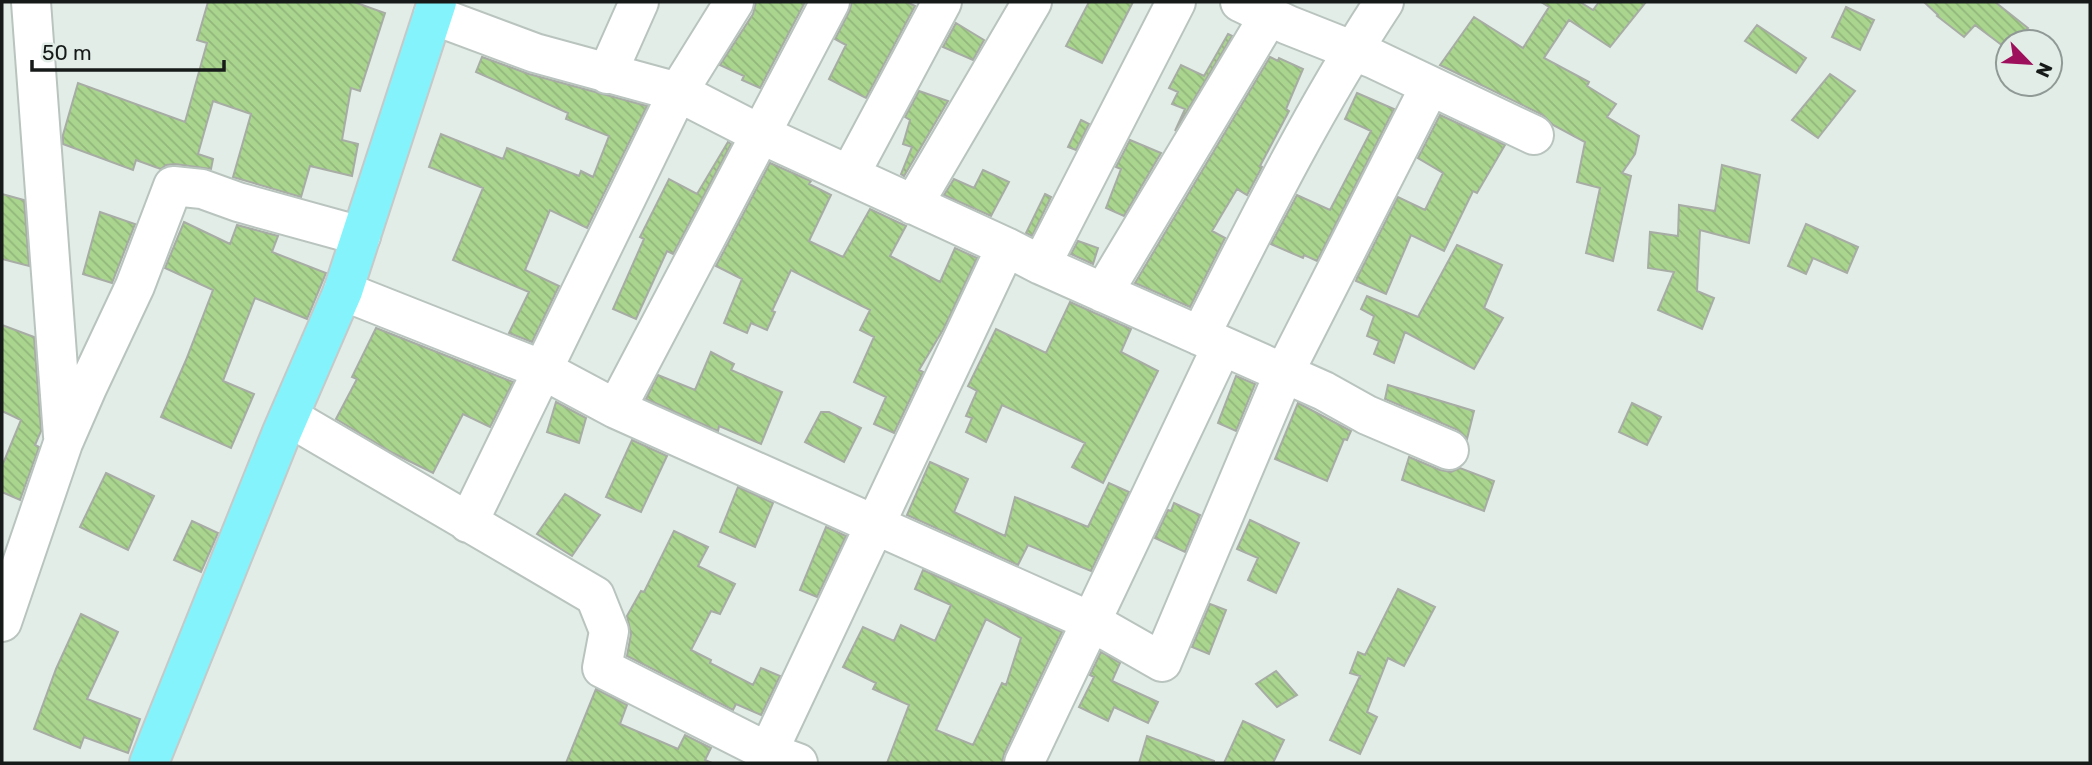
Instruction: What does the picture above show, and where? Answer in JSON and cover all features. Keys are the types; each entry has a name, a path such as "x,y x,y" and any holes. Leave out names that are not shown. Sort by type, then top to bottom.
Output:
{"main road":[{"path":"149,763 343,290 435,8"}],"street":[{"path":"31,2 63,443"},
{"path":"607,74 639,2"},
{"path":"468,523 678,92 734,2"},
{"path":"617,409 830,2"},
{"path":"850,174 942,2"},
{"path":"914,205 1032,2"},
{"path":"1041,265 1176,2"},
{"path":"1024,763 1090,621 1211,341 1254,229 1352,50 1384,2"},
{"path":"435,8 535,53 678,92 760,134 1041,265 1324,391 1367,415 1449,450"},
{"path":"1103,293 1254,9 1352,50 1534,135"},
{"path":"343,290 543,370 617,409 1090,621 1162,662 1284,373 1430,86"},
{"path":"2,622 63,443 135,286 173,186 202,189 238,202 361,236"},
{"path":"289,417 595,596 609,631 602,668 783,757 875,525 1006,247"}],"building":[{"path":"208,2 354,2 385,13 360,91 351,88 342,140 358,144 352,176 310,166 301,197 233,177 251,114 213,101 198,154 213,159 211,169 175,164 161,169 136,160 133,170 63,144 63,135 78,83 185,122 207,43 197,40"},
{"path":"756,2 805,2 760,88 742,80 744,76 720,65 753,14"},
{"path":"852,2 907,2 915,6 866,98 829,79 846,45 835,39"},
{"path":"1089,2 1133,2 1102,63 1066,46"},
{"path":"1541,2 1580,2 1593,10 1599,2 1646,2 1610,47 1569,20 1544,58 1589,82 1587,86 1616,104 1607,117 1639,136 1635,154 1622,173 1631,176 1613,261 1586,253 1600,188 1577,182 1585,142 1553,125 1543,115 1440,65 1474,17 1523,48 1549,7"},
{"path":"1924,2 1995,2 2028,28 1994,28 1994,39 1975,25 1964,37"},
{"path":"1846,7 1874,20 1860,50 1832,37"},
{"path":"956,23 984,40 973,60 943,47"},
{"path":"1757,25 1806,58 1796,73 1745,41"},
{"path":"1228,34 1232,36 1175,131 1185,109 1172,104 1178,92 1169,88 1181,65 1204,76"},
{"path":"482,57 529,74 647,106 587,228 550,210 525,270 559,286 532,342 509,333 529,292 453,260 483,188 429,167 441,134 503,159 507,148 579,176 581,171 593,177 609,136 566,119 568,113 476,72"},
{"path":"1270,57 1278,61 1279,58 1303,69 1286,109 1289,111 1247,195 1237,189 1212,231 1225,238 1190,307 1135,283"},
{"path":"1830,74 1855,91 1818,138 1792,120"},
{"path":"919,91 948,101 904,176 901,174 912,147 903,144 910,120 905,117"},
{"path":"1357,93 1394,109 1317,261 1271,244 1297,195 1330,210 1371,131 1345,119"},
{"path":"1440,115 1505,145 1477,193 1473,191 1444,251 1411,235 1386,294 1356,281 1398,197 1425,210 1443,173 1418,158"},
{"path":"1081,120 1089,124 1076,150 1068,147"},
{"path":"1130,140 1161,153 1124,216 1106,208 1121,169 1116,167"},
{"path":"728,142 731,144 673,254 667,251 636,319 613,309 644,239 640,237 669,179 697,194"},
{"path":"770,163 811,181 809,184 831,195 809,241 843,257 870,209 906,226 890,256 940,282 955,248 977,258 944,328 919,370 923,372 894,433 874,424 886,397 854,382 874,337 860,330 870,310 791,270 772,311 775,312 767,330 751,323 747,333 724,323 742,279 716,266"},
{"path":"1722,165 1760,175 1749,243 1700,230 1697,291 1714,298 1702,329 1658,310 1674,272 1648,268 1650,232 1678,236 1679,205 1715,211"},
{"path":"983,170 1009,182 991,216 944,195 954,179 974,188"},
{"path":"2,194 24,200 29,266 2,259"},
{"path":"1045,194 1051,197 1032,236 1026,233"},
{"path":"100,212 135,224 112,283 83,274"},
{"path":"184,222 230,244 237,225 278,236 272,252 326,273 307,319 255,298 223,381 254,394 231,448 161,417 213,290 165,268"},
{"path":"1806,224 1858,247 1847,273 1813,258 1806,274 1788,266"},
{"path":"1078,241 1098,248 1093,264 1071,254"},
{"path":"1457,245 1502,265 1484,308 1503,318 1474,369 1405,332 1394,363 1374,354 1379,341 1367,336 1374,316 1361,309 1367,296 1418,317"},
{"path":"1070,302 1131,329 1121,352 1158,371 1103,483 1072,467 1085,443 1002,405 986,442 966,432 972,418 966,416 977,391 968,386 996,329 1046,353"},
{"path":"2,325 34,337 41,431 35,445 39,447 20,500 2,492 2,466 21,420 2,411"},
{"path":"376,328 513,382 490,427 463,414 433,473 336,419 357,379 352,377"},
{"path":"711,352 734,364 731,370 782,392 761,444 719,426 718,431 646,399 658,375 695,390"},
{"path":"1236,376 1255,384 1236,431 1218,423"},
{"path":"1388,385 1474,411 1467,439 1458,430 1385,399"},
{"path":"556,402 586,418 579,443 547,432"},
{"path":"1298,403 1351,431 1347,440 1344,439 1327,481 1275,459"},
{"path":"1632,403 1661,417 1647,445 1619,432"},
{"path":"821,412 829,412 861,428 844,462 805,442"},
{"path":"632,440 667,456 641,512 606,497"},
{"path":"1409,457 1440,470 1451,472 1460,468 1494,481 1484,511 1402,480"},
{"path":"930,462 968,479 954,512 1005,536 1015,497 1088,527 1109,483 1129,492 1091,571 1028,545 1018,565 907,515"},
{"path":"106,473 154,496 128,550 80,527"},
{"path":"738,487 773,503 755,547 720,532"},
{"path":"565,494 600,515 572,556 537,534"},
{"path":"1174,503 1200,515 1185,552 1155,538"},
{"path":"1250,520 1299,543 1276,593 1248,580 1258,558 1237,549"},
{"path":"192,521 218,533 201,572 174,560"},
{"path":"826,527 846,536 817,597 800,590"},
{"path":"674,531 708,547 698,566 735,584 720,614 711,611 691,650 753,685 761,668 780,676 761,715 736,704 733,710 627,656 631,634 627,616 641,591 644,592"},
{"path":"923,570 1062,632 1002,763 887,763 909,705 873,689 876,683 843,667 863,627 894,641 901,625 935,641 951,605 915,589","holes":["986,619 1021,638 1006,685 1002,683 973,745 936,730"]},
{"path":"1398,589 1435,607 1404,666 1388,658 1367,712 1377,717 1360,754 1330,740 1360,676 1350,673 1358,652 1365,655"},
{"path":"1210,604 1226,610 1209,654 1192,647"},
{"path":"81,614 118,632 87,699 140,719 128,753 84,737 80,748 34,729 56,669"},
{"path":"1101,652 1120,663 1112,681 1158,702 1148,723 1114,707 1108,721 1079,707 1094,677 1090,675"},
{"path":"1276,671 1297,695 1277,707 1256,684"},
{"path":"596,689 627,705 620,724 678,749 685,735 711,748 705,760 712,763 566,763"},
{"path":"1243,721 1284,740 1273,763 1224,763"},
{"path":"1147,736 1214,761 1214,763 1139,763"}]}
